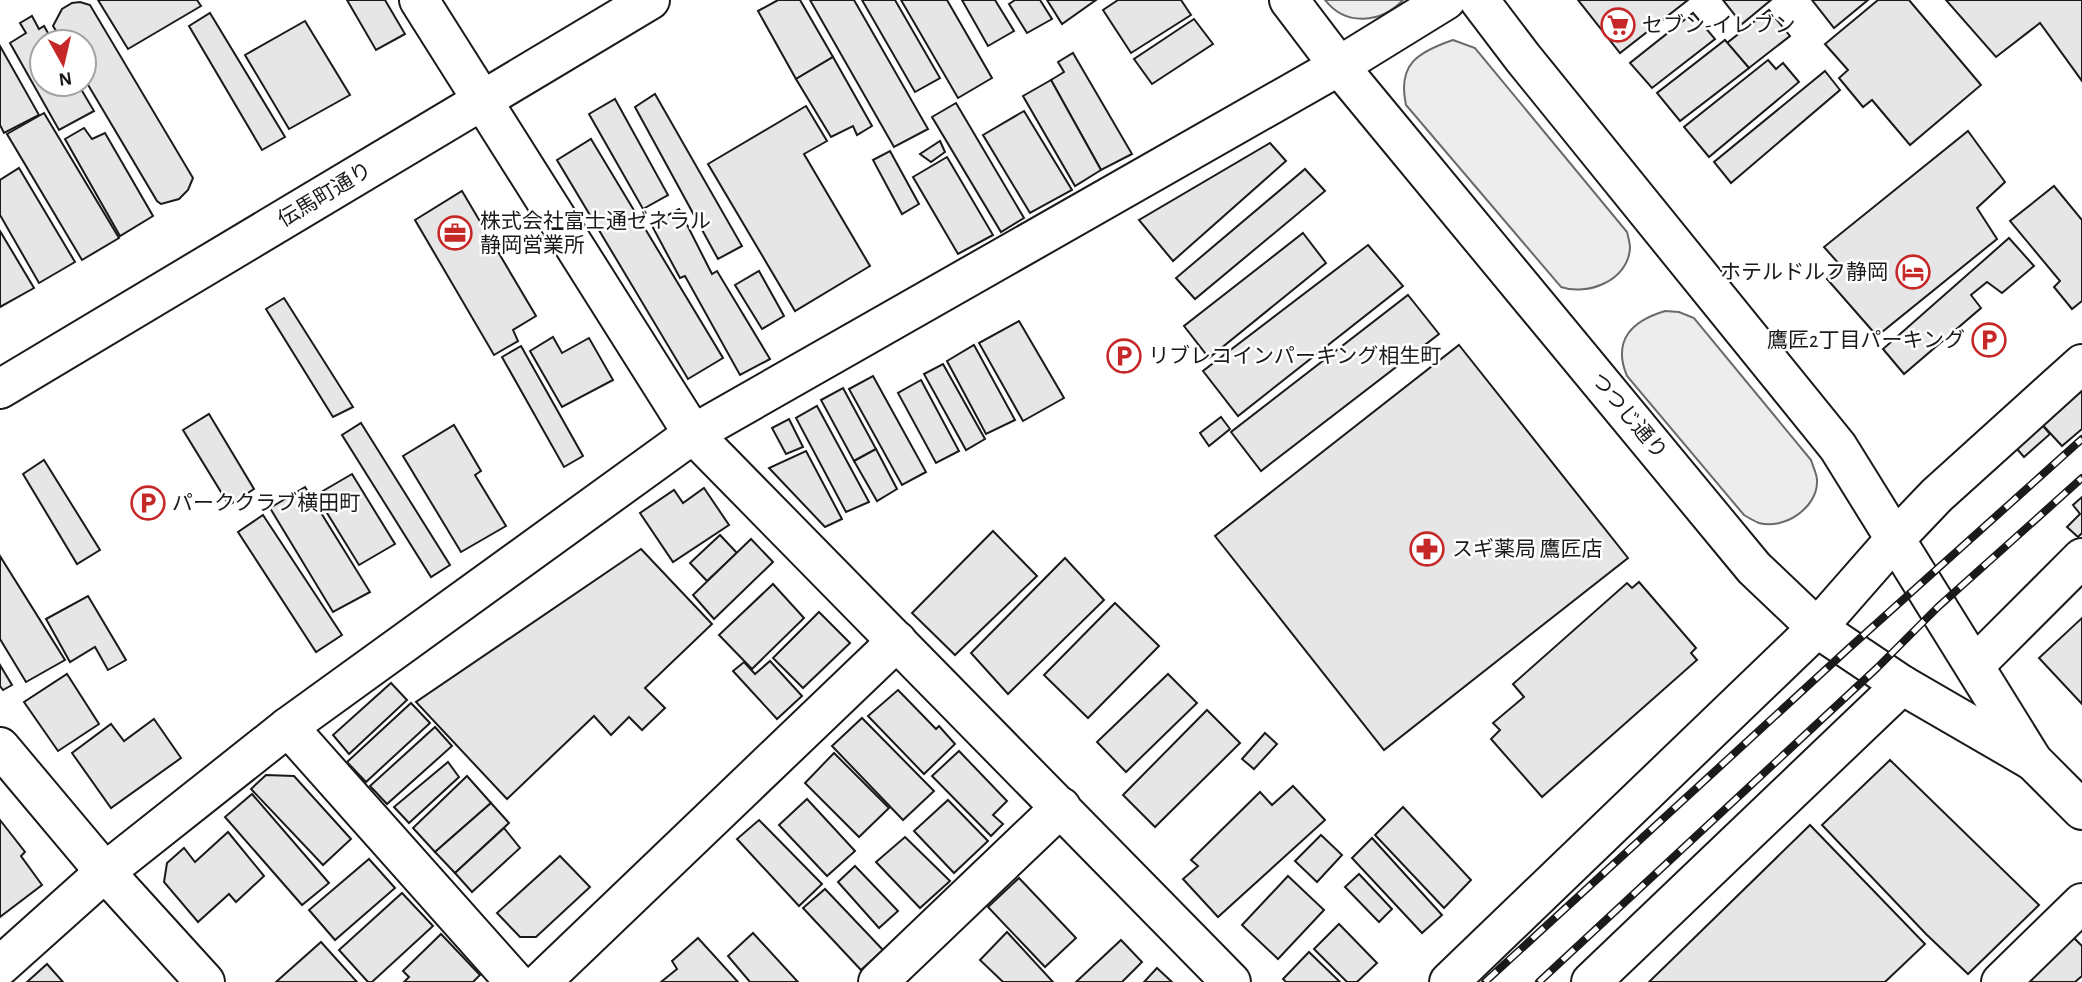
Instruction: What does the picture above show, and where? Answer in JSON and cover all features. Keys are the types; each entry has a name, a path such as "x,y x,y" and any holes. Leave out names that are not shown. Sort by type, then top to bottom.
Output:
{"street":[{"path":"419,0 693,434 1231,982"},
{"name":"伝馬町通り","path":"0,389 650,0"},
{"name":"つつじ通り","path":"1289,0 1339,66 1754,568 1817,628 1902,685 2033,761"},
{"path":"0,966 104,872 288,727 693,434 1339,66 1446,0"},
{"name":"つつじ通り","path":"1479,0 1838,447 2033,761 2082,810"},
{"path":"1449,982 1817,628 1937,495 2082,364"},
{"path":"1975,666 2082,558"},
{"path":"541,982 897,641"},
{"path":"1591,982 1902,685"},
{"path":"288,727 515,982"},
{"path":"0,747 104,872 205,982"},
{"path":"879,982 1061,807"},
{"path":"2001,982 2082,903"}],"shaded area":[{"path":"1325,0 1403,0 1384,13 1364,19 1343,15"},
{"path":"1453,40 1475,48 1627,232 1630,248 1628,260 1614,277 1594,287 1561,287 1406,105 1405,79 1413,62 1430,49"},
{"path":"1665,311 1679,312 1694,318 1811,460 1817,477 1816,492 1797,515 1779,523 1769,524 1759,523 1744,515 1627,376 1622,352 1628,334 1643,320"}],"building":[{"path":"98,0 197,0 201,6 128,49"},
{"path":"347,0 385,0 405,34 376,50"},
{"path":"778,0 800,0 833,57 796,79 758,11"},
{"path":"810,0 854,0 928,129 894,147"},
{"path":"862,0 895,0 940,78 915,92"},
{"path":"901,0 947,0 992,78 958,98"},
{"path":"962,0 995,0 1014,31 988,46"},
{"path":"1015,0 1040,0 1052,19 1027,33 1009,4"},
{"path":"1047,0 1096,0 1062,24"},
{"path":"1118,0 1181,0 1191,15 1131,53 1103,10"},
{"path":"1578,0 1688,0 1620,53"},
{"path":"1723,0 1771,0 1742,24"},
{"path":"1812,0 1868,0 1834,28"},
{"path":"1878,0 1909,0 1981,85 1910,145 1872,100 1863,107 1839,78 1848,70 1825,44"},
{"path":"1946,0 2082,0 2082,81 2040,23 1996,57"},
{"path":"72,3 90,5 193,178 188,190 179,199 161,204 157,201 96,98 98,98 98,28 53,26 62,9"},
{"path":"1769,10 1790,36 1749,68 1727,43"},
{"path":"210,13 285,137 262,150 189,26"},
{"path":"1693,13 1715,39 1652,88 1630,63"},
{"path":"32,16 38,28 28,28 28,75 10,43 26,33 20,23"},
{"path":"1194,19 1213,44 1152,84 1134,59"},
{"path":"305,21 350,95 289,129 245,55"},
{"path":"1725,40 1749,68 1680,121 1657,93"},
{"path":"0,46 39,115 4,133 0,125"},
{"path":"1073,53 1132,154 1101,170 1051,80 1064,72 1058,62"},
{"path":"833,57 872,126 857,135 853,126 831,137 796,79"},
{"path":"1768,60 1776,69 1783,63 1799,82 1709,157 1684,127"},
{"path":"1825,71 1840,90 1731,183 1714,162"},
{"path":"1051,80 1101,170 1075,186 1023,96"},
{"path":"655,94 742,246 718,259 635,107"},
{"path":"41,98 86,98 94,111 59,130"},
{"path":"615,99 668,195 643,209 589,114"},
{"path":"956,103 1024,218 1001,232 932,117"},
{"path":"806,106 827,141 804,154 870,266 795,311 708,164"},
{"path":"1024,111 1072,190 1030,213 983,135"},
{"path":"44,113 119,238 82,260 7,134"},
{"path":"84,128 92,139 105,133 153,216 120,236 65,139"},
{"path":"1968,131 2005,182 1977,208 1997,239 1877,336 1827,279 1840,265 1824,247"},
{"path":"591,139 723,358 688,379 557,160"},
{"path":"940,141 945,152 931,162 920,154"},
{"path":"1270,143 1286,161 1173,261 1139,220"},
{"path":"890,151 919,204 902,214 873,160"},
{"path":"947,157 993,235 958,254 913,177"},
{"path":"19,168 75,262 39,283 0,215 0,180"},
{"path":"1305,169 1325,191 1195,299 1176,278"},
{"path":"2054,186 2082,220 2082,301 2072,309 2054,287 2060,281 2010,221"},
{"path":"462,191 536,316 513,330 518,341 494,355 415,220"},
{"path":"679,209 712,274 717,271 770,359 740,375 685,276 680,278 651,224"},
{"path":"0,231 34,288 0,307"},
{"path":"1303,233 1326,263 1209,358 1184,326"},
{"path":"2009,238 2034,266 2002,293 1987,282 1971,295 1981,308 1904,374 1883,349"},
{"path":"1368,245 1403,286 1238,416 1203,371"},
{"path":"759,271 784,316 762,329 735,285"},
{"path":"1408,295 1439,334 1261,471 1231,432"},
{"path":"284,298 353,407 333,417 266,309"},
{"path":"1019,321 1064,398 1023,421 979,343"},
{"path":"553,337 562,353 589,338 613,380 562,407 530,351"},
{"path":"974,345 1015,420 986,434 947,361"},
{"path":"1459,345 1628,558 1384,750 1215,536"},
{"path":"521,346 583,456 564,467 502,357"},
{"path":"943,364 985,439 966,450 924,374"},
{"path":"873,376 926,472 902,485 849,389"},
{"path":"921,380 959,451 936,463 898,393"},
{"path":"2082,383 2082,429 2062,446 2038,420"},
{"path":"843,388 876,449 854,461 821,400"},
{"path":"817,406 869,502 846,512 796,418"},
{"path":"209,414 254,489 229,505 183,430"},
{"path":"1221,417 1230,429 1209,446 1200,433"},
{"path":"789,419 803,447 786,454 772,428"},
{"path":"2038,420 2050,434 2024,457 2011,442"},
{"path":"361,423 450,565 431,577 342,435"},
{"path":"454,425 481,471 475,475 506,526 461,552 403,456"},
{"path":"876,449 897,489 877,501 854,461"},
{"path":"806,451 842,519 825,527 769,468"},
{"path":"44,460 100,550 77,564 23,474"},
{"path":"352,474 395,544 359,565 316,495"},
{"path":"305,487 370,592 333,612 270,508"},
{"path":"704,488 729,525 673,562 640,513 674,490 683,503"},
{"path":"2082,497 2082,533 2078,537 2067,527 2080,514 2073,505"},
{"path":"263,515 342,635 316,652 238,532"},
{"path":"993,531 1037,576 955,655 912,613"},
{"path":"720,535 737,553 707,581 690,563"},
{"path":"751,539 773,562 714,619 693,595"},
{"path":"641,549 712,624 645,688 665,708 642,730 629,717 611,735 594,716 507,799 416,702"},
{"path":"0,556 65,660 26,682 0,639"},
{"path":"1065,558 1104,600 1008,694 971,653"},
{"path":"1639,582 1696,648 1691,653 1697,660 1542,797 1491,739 1500,730 1493,723 1524,697 1513,684 1627,583 1632,588"},
{"path":"773,584 804,618 752,669 719,635"},
{"path":"88,596 126,660 108,670 95,647 70,662 46,619"},
{"path":"1115,603 1159,646 1088,718 1044,675"},
{"path":"819,612 850,643 803,688 773,658"},
{"path":"2082,618 2082,704 2039,658"},
{"path":"770,661 802,696 777,719 733,671 744,662 755,674"},
{"path":"0,665 12,685 3,690 0,686"},
{"path":"67,674 99,724 58,751 24,702"},
{"path":"1168,674 1197,703 1126,772 1097,742"},
{"path":"391,683 407,700 349,754 333,735"},
{"path":"898,690 936,729 939,726 955,744 924,774 868,716"},
{"path":"411,703 430,723 366,782 347,762"},
{"path":"1207,710 1240,743 1155,827 1123,795"},
{"path":"862,718 934,791 903,820 832,746"},
{"path":"154,719 181,758 111,808 72,753 111,724 124,741"},
{"path":"435,727 452,746 387,804 370,786"},
{"path":"1265,733 1277,744 1254,769 1242,759"},
{"path":"959,751 1007,801 993,815 1003,824 991,836 932,776"},
{"path":"834,753 889,808 859,837 805,783"},
{"path":"1890,760 2039,905 1968,974 1822,825"},
{"path":"448,762 459,777 409,823 394,807"},
{"path":"266,775 294,776 351,839 323,865 251,789"},
{"path":"467,776 491,803 435,852 413,828"},
{"path":"1293,786 1325,820 1218,917 1183,879 1198,866 1191,860 1260,792 1272,805"},
{"path":"252,794 329,883 302,905 225,817"},
{"path":"807,799 855,851 827,876 779,825"},
{"path":"948,800 988,841 954,873 914,831"},
{"path":"491,803 509,823 455,873 435,852"},
{"path":"1403,807 1471,880 1444,908 1375,835"},
{"path":"0,820 25,852 21,856 42,885 0,917"},
{"path":"759,820 822,884 799,906 737,839"},
{"path":"1810,825 1925,944 1885,982 1649,982"},
{"path":"504,828 520,848 472,892 455,873"},
{"path":"228,832 264,876 236,902 229,894 198,922 164,882 167,863 184,848 195,862"},
{"path":"1321,835 1342,855 1317,882 1295,861"},
{"path":"905,837 950,881 920,908 876,862"},
{"path":"1372,838 1442,915 1422,933 1352,858"},
{"path":"560,856 590,887 536,937 520,937 497,913"},
{"path":"369,859 395,888 335,940 309,910"},
{"path":"855,866 898,911 879,928 838,882"},
{"path":"1359,874 1392,909 1379,922 1345,887"},
{"path":"1288,876 1324,910 1278,959 1242,925"},
{"path":"1019,878 1076,938 1045,967 988,907"},
{"path":"825,889 883,950 861,970 803,908"},
{"path":"402,893 433,926 372,982 368,982 339,950"},
{"path":"1339,924 1377,963 1357,982 1347,982 1314,949"},
{"path":"1007,932 1053,982 1003,982 980,960"},
{"path":"753,933 798,982 750,982 728,956"},
{"path":"441,934 480,975 473,982 404,982 409,977 403,971"},
{"path":"2071,935 2082,946 2082,976 2075,982 2024,982"},
{"path":"698,938 738,982 661,982 677,969 672,961"},
{"path":"1121,940 1142,962 1122,982 1076,982"},
{"path":"321,942 357,982 276,982"},
{"path":"1309,952 1340,982 1286,982 1283,979"},
{"path":"47,964 63,982 27,982"},
{"path":"1157,968 1172,982 1144,982"}],"railway":[{"path":"1485,982 2082,439"},
{"path":"1539,982 1877,668 1938,607 2082,478"}],"place":[{"name":"セブン-イレブン","path":"1618,25"},
{"name":"株式会社富士通ゼネラル 静岡営業所","path":"455,233"},
{"name":"ホテルドルフ静岡","path":"1913,272"},
{"name":"鷹匠2丁目パーキング","path":"1989,340"},
{"name":"リブレコインパーキング相生町","path":"1124,356"},
{"name":"パーククラブ横田町","path":"148,503"},
{"name":"スギ薬局 鷹匠店","path":"1427,549"}]}
